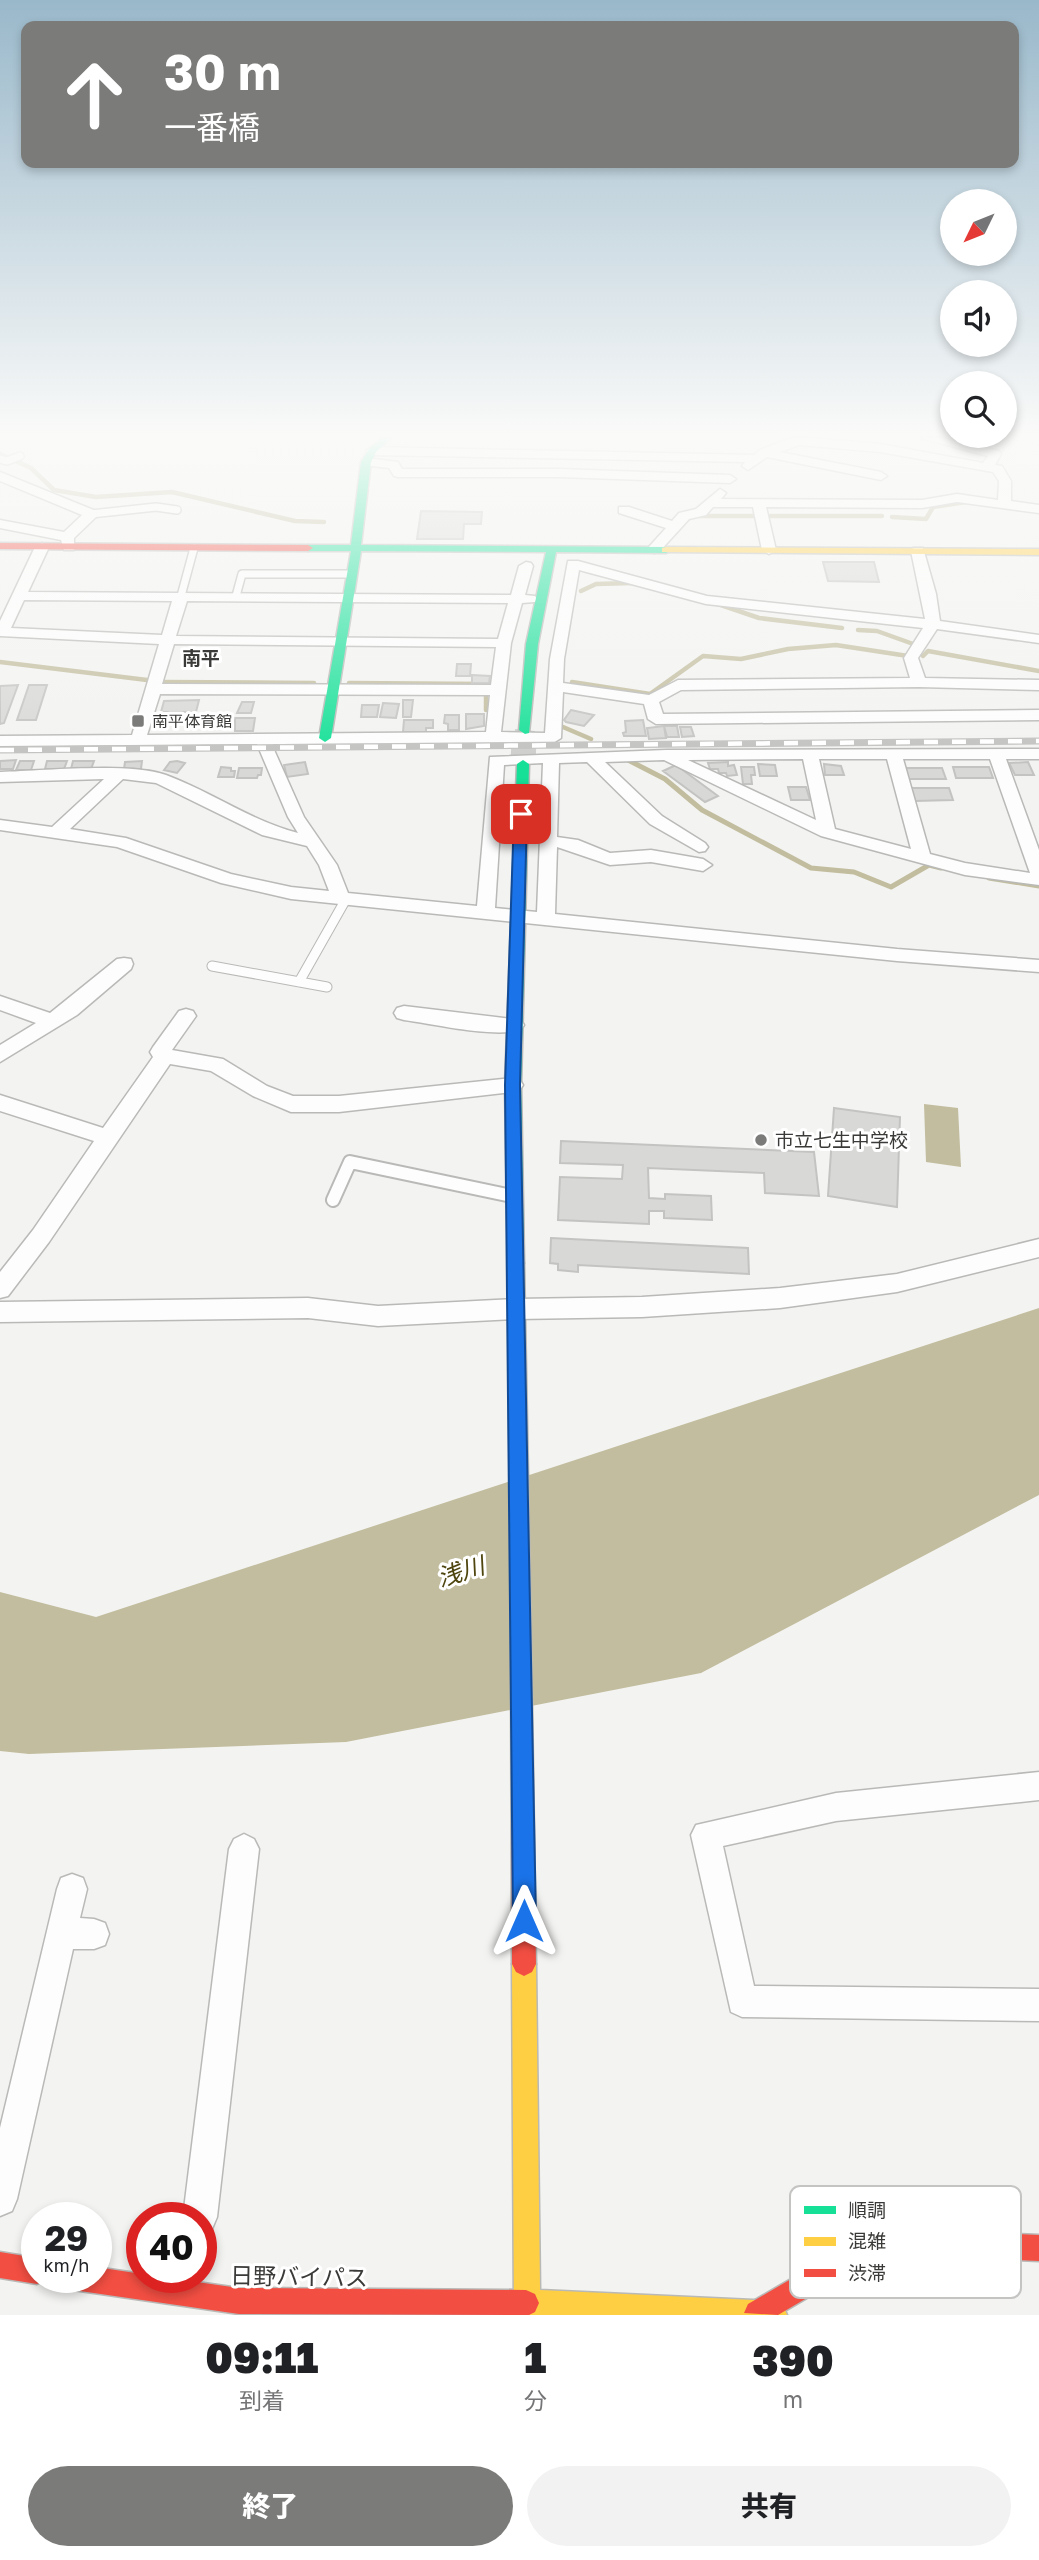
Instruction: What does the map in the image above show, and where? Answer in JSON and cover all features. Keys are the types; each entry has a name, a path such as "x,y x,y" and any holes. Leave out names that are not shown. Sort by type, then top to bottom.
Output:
{"main road":[{"path":"1,546 47,546"},
{"path":"153,546 1039,552"},
{"path":"325,738 356,548"},
{"path":"525,730 532,644 552,548"},
{"path":"523,764 516,916 513,1197 523,1770 527,2309"},
{"path":"1021,2247 1039,2248"},
{"path":"0,2264 21,2268"},
{"name":"日野バイパス","path":"216,2293 239,2301 757,2312 789,2315"},
{"path":"757,2312 790,2293"}],"street":[{"path":"654,550 657,546"},
{"path":"768,546 769,550"},
{"path":"42,547 2,632 168,640 504,643"},
{"path":"918,551 929,594 933,624 911,658 919,682"},
{"path":"0,741 553,738 555,686 573,565 706,600 846,617 933,624 1039,639"},
{"path":"493,737 504,643 526,566"},
{"path":"20,596 517,598 567,601"},
{"path":"138,740 181,596"},
{"path":"555,686 651,699 678,685 852,685 919,682 1039,684"},
{"path":"852,685 863,717"},
{"path":"738,686 747,718"},
{"path":"153,689 498,690"},
{"path":"651,699 656,719 1039,715"},
{"path":"264,739 267,752 296,817 328,865 344,899"},
{"path":"894,754 922,858"},
{"path":"666,755 827,832 976,871 1039,876 996,754"},
{"path":"486,913 496,760 666,755 1039,754"},
{"path":"810,756 827,832"},
{"path":"592,758 656,820 699,847"},
{"path":"546,919 551,760"},
{"path":"0,777 119,774 160,778 268,831 312,842"},
{"path":"58,831 119,774"},
{"path":"0,825 58,831 120,842 226,880 272,890 897,955 1039,965"},
{"path":"549,841 572,844 610,859 651,856 703,865"},
{"path":"0,1055 70,1010 124,964"},
{"path":"0,1003 51,1021"},
{"path":"404,1013 474,1023 514,1025"},
{"path":"186,1016 160,1052 165,1056 216,1064 260,1091 291,1104 339,1104 513,1085"},
{"path":"0,1289 41,1236 165,1056"},
{"path":"0,1103 108,1137"},
{"path":"0,1312 271,1307 329,1309 378,1316 517,1318 807,1296 897,1283 1039,1248"},
{"path":"1039,1786 836,1807 706,1835 742,2001 1039,2005"},
{"path":"203,2202 244,1850"},
{"path":"0,2199 72,1889"},
{"path":"61,1933 94,1934"}],"lane":[{"path":"181,596 194,548"},
{"path":"236,596 242,574 352,574"},
{"path":"299,982 344,899"},
{"path":"212,966 327,987"},
{"path":"333,1200 350,1162 513,1197"}],"water":[{"path":"924,1104 958,1108 961,1167 926,1162"},
{"name":"浅川","path":"1039,1308 1039,1495 701,1673 346,1742 29,1754 0,1751 0,1592 96,1617"}],"building":[{"path":"823,562 874,562 879,582 828,581"},
{"path":"457,664 471,664 470,676 456,676"},
{"path":"472,675 490,676 489,683 472,683"},
{"path":"18,685 4,723 0,724 0,686"},
{"path":"29,685 47,685 36,720 17,720"},
{"path":"199,700 196,712 161,712 164,701"},
{"path":"403,700 413,700 411,717 403,717"},
{"path":"242,702 254,702 251,713 237,713"},
{"path":"383,703 399,704 396,718 380,717"},
{"path":"362,705 379,705 377,717 361,717"},
{"path":"571,710 594,715 584,726 566,722 564,720"},
{"path":"466,714 484,714 484,726 466,729"},
{"path":"445,715 459,715 459,730 448,730 448,724 444,723"},
{"path":"235,718 255,718 253,731 235,731"},
{"path":"404,720 433,720 433,728 426,728 426,732 403,732"},
{"path":"643,720 646,736 624,736 625,721"},
{"path":"664,726 677,726 679,737 667,737"},
{"path":"664,726 666,738 649,739 647,728"},
{"path":"680,727 691,727 694,736 682,737"},
{"path":"16,760 13,769 0,769 0,761"},
{"path":"20,761 34,761 31,770 16,770"},
{"path":"47,761 67,761 64,769 45,769"},
{"path":"73,761 94,761 91,769 71,769"},
{"path":"142,761 141,769 124,769 125,762"},
{"path":"170,762 185,763 177,773 164,770"},
{"path":"305,762 308,774 287,777 284,765"},
{"path":"728,762 728,766 734,765 737,775 719,773 718,769 710,769 708,763"},
{"path":"1028,762 1034,775 1015,775 1009,763"},
{"path":"758,764 775,765 777,776 760,776"},
{"path":"824,764 841,766 844,775 825,775"},
{"path":"676,765 718,796 705,802 663,771"},
{"path":"221,767 235,771 234,777 218,777"},
{"path":"741,767 754,767 752,784 743,784"},
{"path":"953,767 989,767 993,778 956,778"},
{"path":"239,768 262,768 261,775 257,778 237,778"},
{"path":"905,768 942,768 946,779 908,779"},
{"path":"788,787 806,787 810,800 791,800"},
{"path":"911,788 949,788 953,800 915,801"},
{"path":"834,1108 900,1117 897,1207 828,1196"},
{"path":"561,1141 814,1152 819,1196 765,1193 764,1173 648,1168 649,1198 665,1199 665,1194 711,1196 712,1220 664,1218 664,1211 649,1211 649,1224 558,1220 560,1177 622,1179 623,1165 560,1163"},
{"path":"551,1238 748,1248 749,1274 578,1265 578,1272 558,1270 558,1264 550,1263"}],"waterway":[{"path":"581,591 596,584 632,583"},
{"path":"718,604 759,618 842,628"},
{"path":"858,630 877,631 916,645"},
{"path":"572,682 650,694 703,656 741,659 788,649 836,645 908,656"},
{"path":"923,656 928,651 1039,671"},
{"path":"0,662 147,680"},
{"path":"162,682 314,683"},
{"path":"349,683 487,684"},
{"path":"486,696 486,710"},
{"path":"563,727 591,739"},
{"path":"626,759 665,779 702,810 811,868 854,872 891,887 929,865 941,868"},
{"path":"989,878 1039,886"}],"tunnel":[{"path":"524,741 525,730"},
{"path":"523,764 524,739"}],"railway":[{"path":"0,750 1039,741"}],"traffic: fast":[{"path":"325,738 356,546"},
{"path":"308,548 666,550"},
{"path":"525,730 532,644 552,548"},
{"path":"516,1263 513,1085 523,764"}],"traffic: slow":[{"path":"666,550 1039,552"},
{"path":"516,1263 521,1641"},
{"path":"524,1964 527,2315"},
{"path":"526,2303 774,2314"}],"traffic: jam":[{"path":"5,546 308,548"},
{"path":"521,1641 524,1964"},
{"path":"1021,2247 1039,2248"},
{"path":"0,2265 21,2268"},
{"path":"112,2283 239,2301 526,2303"},
{"path":"757,2313 790,2293"}],"place":[{"name":"南平体育館","path":"138,721"},
{"name":"市立七生中学校","path":"761,1140"}],"district":[{"name":"南平","path":"201,658"}],"route":[{"path":"521,814 516,916 513,1197 517,1309 524,1921"}]}
